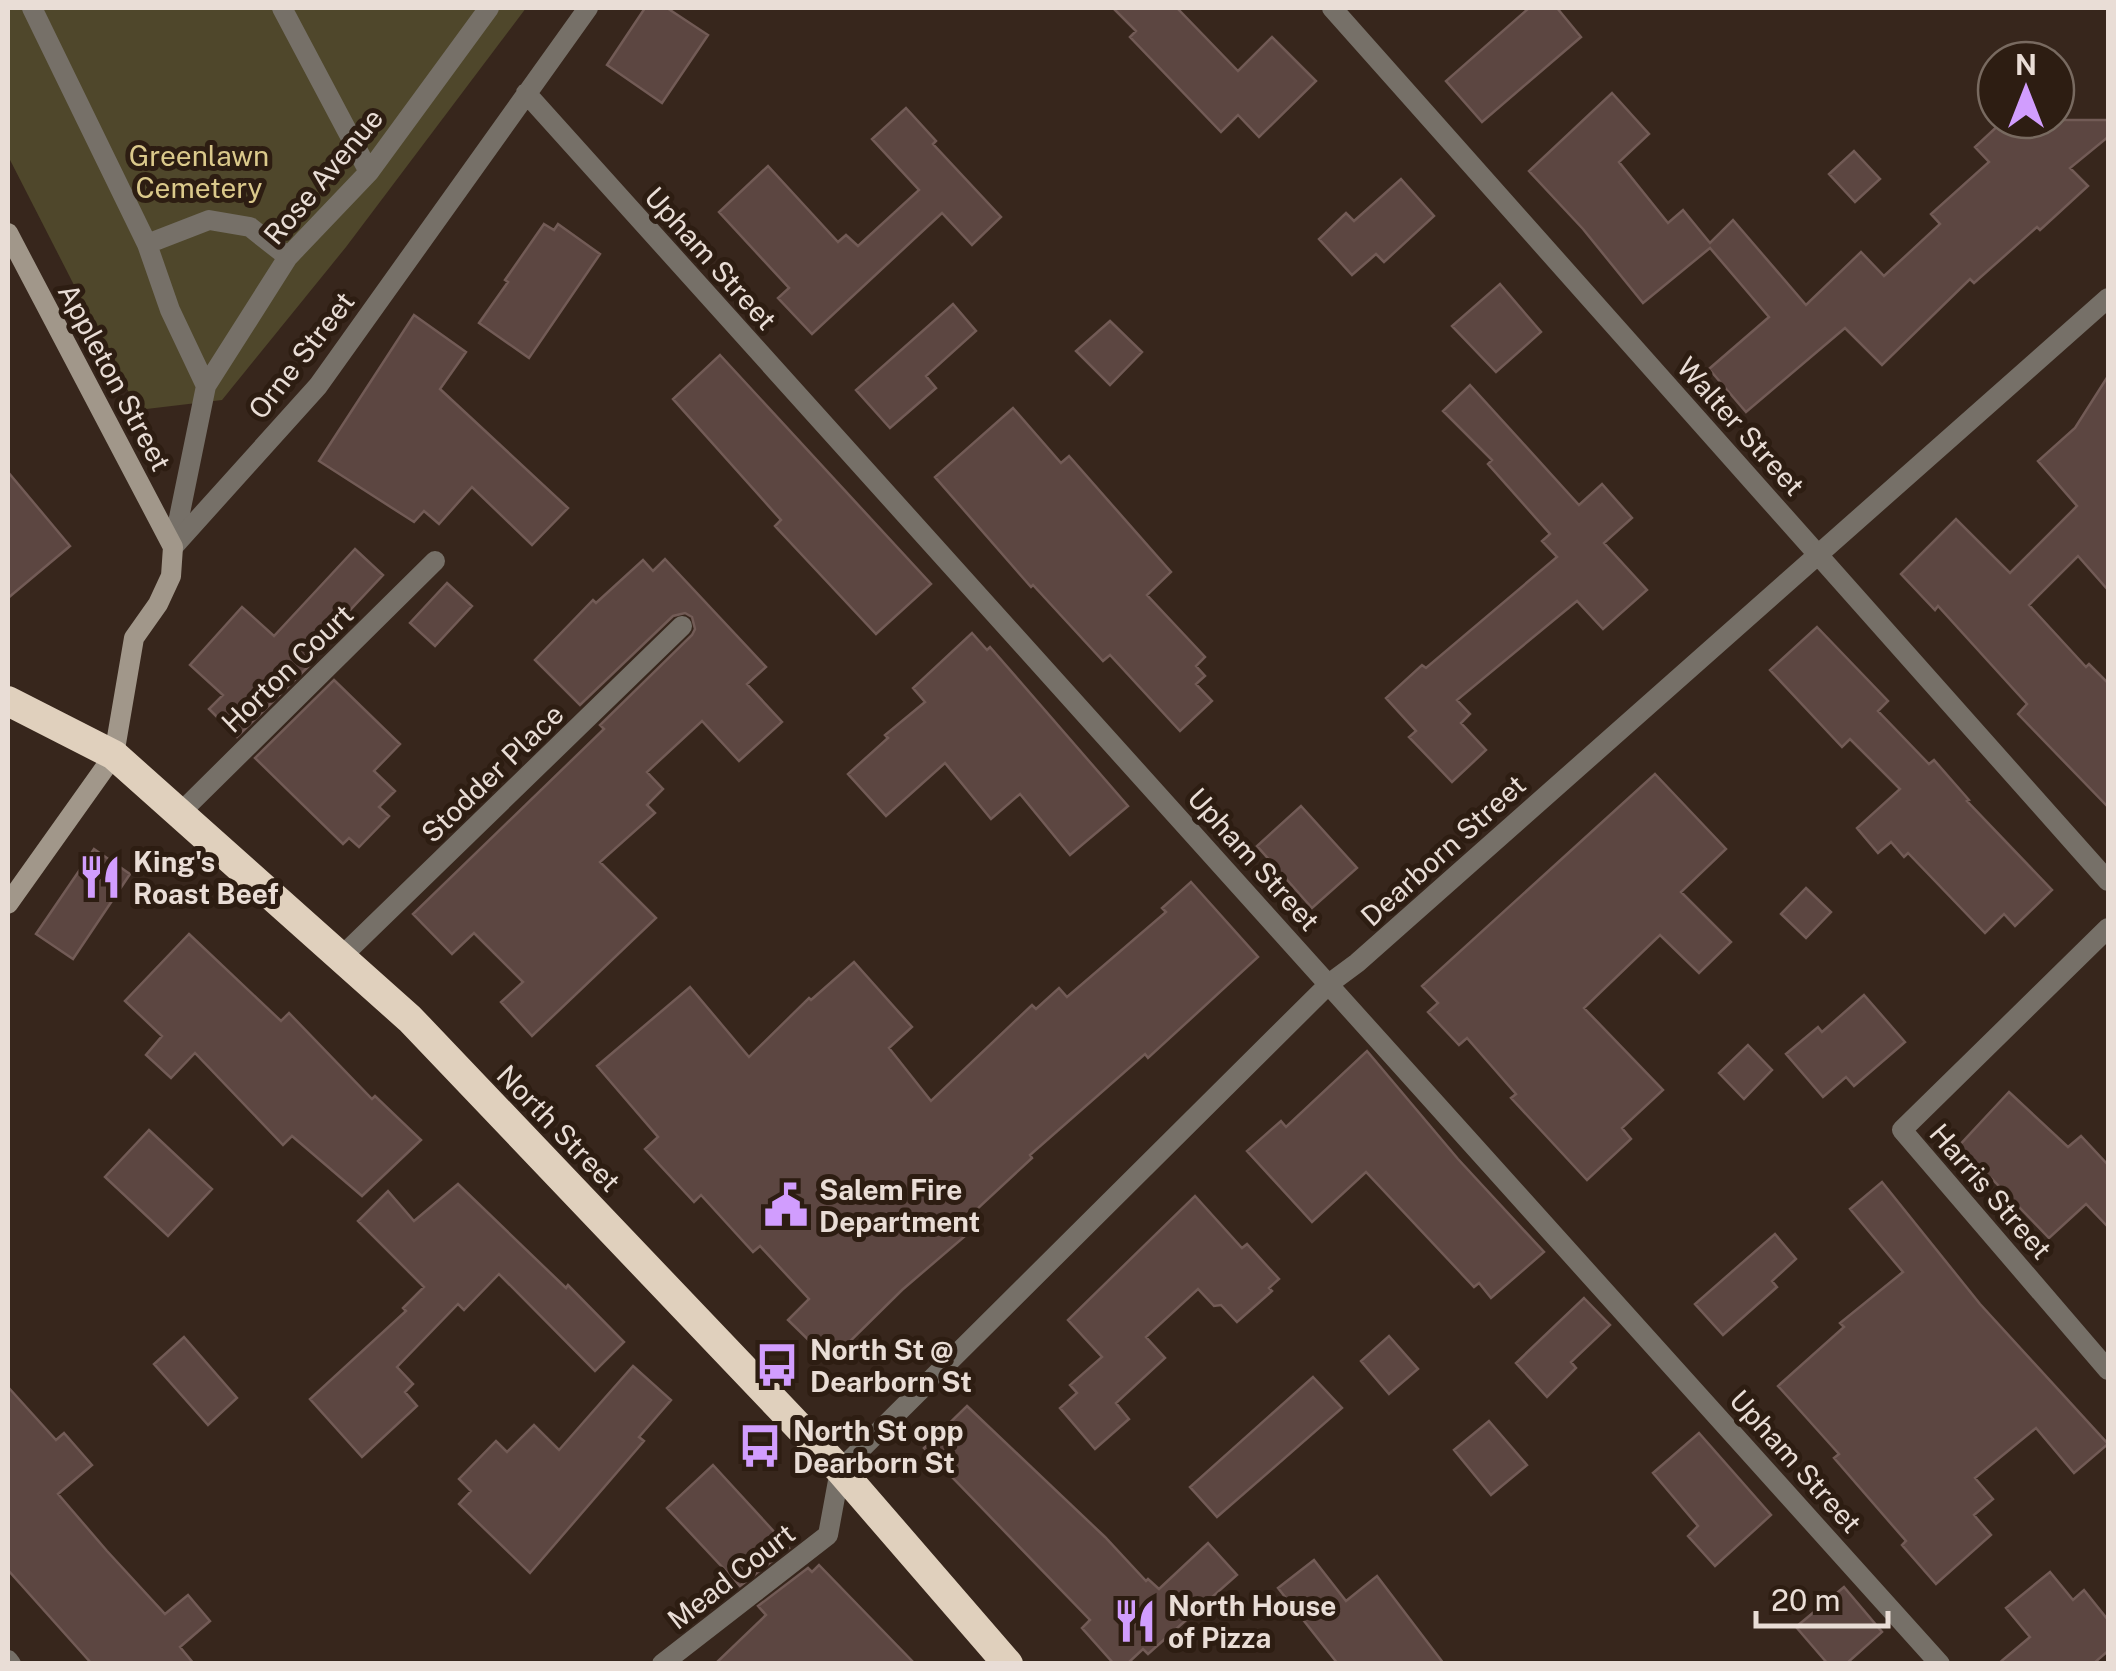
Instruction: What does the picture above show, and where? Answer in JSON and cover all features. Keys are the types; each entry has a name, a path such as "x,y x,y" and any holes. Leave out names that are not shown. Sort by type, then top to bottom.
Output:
{"highway":[{"name":"North Street","path":"8,701 114,756 410,1019 840,1470 1008,1664"}],"street":[{"path":"32,8 147,244 170,310 206,386 173,547"},
{"path":"282,8 369,172"},
{"name":"Rose Avenue","path":"206,386 288,257 369,172 489,8"},
{"name":"Orne Street","path":"114,756 134,638 158,604 171,576 173,547 318,386 588,8"},
{"name":"Walter Street","path":"1332,8 2108,881"},
{"name":"Upham Street","path":"526,93 1940,1664"},
{"path":"147,244 209,220 250,226 288,257"},
{"name":"Appleton Street","path":"8,233 173,547"},
{"name":"Dearborn Street","path":"840,1470 1330,983 2108,298"},
{"name":"Horton Court","path":"178,815 435,561"},
{"name":"Stodder Place","path":"340,958 682,626"},
{"path":"8,904 114,756"},
{"name":"Harris Street","path":"2108,928 1902,1130 2108,1370"},
{"name":"Mead Court","path":"662,1664 828,1534 840,1470"}],"green space":[{"name":"Greenlawn Cemetery","path":"8,8 526,8 346,247 222,400 138,410 8,156"}],"building":[{"path":"645,8 667,8 708,35 662,103 607,65"},
{"path":"1113,8 1177,8 1238,71 1272,37 1316,81 1259,137 1238,115 1221,132 1130,37 1136,31"},
{"path":"1529,8 1557,8 1581,37 1482,122 1446,81"},
{"path":"1612,93 1649,134 1619,162 1668,223 1683,210 1710,243 1733,220 1806,305 1861,252 1884,276 1940,224 1931,214 1989,162 1975,147 1983,140 2076,140 2076,120 2108,120 2108,137 2070,168 2088,186 1974,283 1970,279 1882,365 1845,328 1746,412 1709,369 1769,317 1710,248 1643,303 1529,171"},
{"path":"906,108 936,141 933,144 1001,217 972,245 942,213 812,334 778,298 789,288 719,212 768,166 838,242 846,235 858,246 919,190 872,139"},
{"path":"1854,151 1880,179 1855,202 1829,174"},
{"path":"1401,179 1434,216 1384,262 1376,254 1352,275 1319,239 1346,213 1354,221"},
{"path":"544,224 554,230 558,224 600,254 529,358 479,323"},
{"path":"1500,284 1541,332 1496,372 1452,326"},
{"path":"953,304 976,331 926,376 936,388 890,428 856,390"},
{"path":"414,315 466,352 440,389 568,508 532,545 472,487 439,524 424,511 414,522 319,461"},
{"path":"1110,321 1142,352 1110,385 1076,351"},
{"path":"720,355 931,584 876,634 775,526 781,520 673,399"},
{"path":"2108,376 2108,590 2078,556 2029,605 2086,667 2089,664 2108,683 2108,807 2018,714 2027,704 1938,606 1935,610 1901,574 1956,519 2010,573 2077,506 2038,461 2075,428"},
{"path":"1470,385 1579,505 1602,484 1632,518 1604,543 1647,590 1603,629 1577,601 1457,700 1470,714 1461,723 1486,750 1452,782 1409,737 1416,731 1386,698 1557,557 1542,541 1550,534 1488,464 1492,460 1443,411"},
{"path":"1013,408 1061,463 1069,456 1171,572 1147,595 1205,657 1196,666 1205,676 1196,684 1212,701 1180,731 1110,655 1103,661 1031,587 935,477"},
{"path":"8,472 70,546 8,598"},
{"path":"355,549 383,575 308,655 314,661 237,737 209,709 223,695 190,665 242,607 274,636"},
{"path":"665,559 766,667 747,684 782,722 739,761 702,721 647,772 663,789 647,805 655,813 600,862 656,918 532,1036 501,1002 523,982 474,933 452,954 413,914 604,729 600,725 692,635 692,617 685,613 673,616 580,705 535,660 593,600 596,603 643,560 653,571"},
{"path":"447,583 472,606 435,646 410,623"},
{"path":"1817,627 1888,701 1878,711 1929,764 1934,760 1967,801 2052,890 2015,926 2004,914 1985,933 1908,853 1904,857 1891,842 1878,853 1857,828 1900,789 1850,739 1842,747 1770,670"},
{"path":"972,633 987,650 990,647 1128,806 1070,855 1020,794 991,819 945,763 886,816 848,774 888,738 885,735 925,702 913,688"},
{"path":"334,680 400,744 374,771 395,791 379,807 389,816 359,847 349,838 343,844 255,758"},
{"path":"1655,774 1726,849 1681,892 1731,942 1699,973 1660,935 1584,1008 1663,1090 1622,1128 1631,1139 1587,1180 1511,1098 1516,1094 1467,1038 1459,1045 1428,1012 1438,1003 1422,986"},
{"path":"1301,806 1357,868 1312,908 1257,846"},
{"path":"94,849 130,874 73,959 36,934"},
{"path":"1191,882 1258,957 1148,1058 1145,1054 1030,1155 1032,1158 963,1222 971,1231 902,1290 830,1361 788,1320 809,1299 760,1246 753,1252 701,1195 694,1202 645,1149 658,1137 597,1066 690,987 749,1057 809,998 854,962 912,1027 889,1048 931,1101 1032,1005 1036,1009 1059,988 1067,997 1166,912 1162,908"},
{"path":"1806,888 1831,912 1806,938 1781,914"},
{"path":"189,934 281,1021 289,1013 372,1099 375,1096 421,1140 362,1196 292,1136 283,1145 195,1053 171,1078 146,1055 162,1036 125,1001"},
{"path":"1864,995 1905,1042 1854,1086 1846,1077 1823,1097 1786,1054 1818,1027 1822,1032"},
{"path":"1748,1045 1772,1070 1744,1099 1719,1073"},
{"path":"1367,1051 1458,1159 1544,1252 1491,1298 1479,1283 1474,1287 1366,1172 1312,1222 1247,1151 1281,1121 1286,1127"},
{"path":"2009,1092 2068,1147 2081,1136 2108,1165 2108,1227 2086,1204 2049,1238 1992,1179 1956,1149"},
{"path":"149,1130 212,1189 168,1236 105,1177"},
{"path":"1882,1182 1980,1304 2108,1444 2074,1473 2036,1428 1975,1478 1993,1499 1974,1515 1991,1535 1936,1584 1902,1545 1906,1541 1834,1458 1839,1454 1778,1386 1844,1327 1840,1323 1903,1272 1850,1209"},
{"path":"458,1184 624,1342 595,1371 499,1274 464,1310 458,1304 397,1367 413,1384 405,1392 417,1406 362,1457 310,1399 406,1311 403,1308 424,1287 358,1221 388,1191 414,1221"},
{"path":"1195,1196 1242,1248 1247,1244 1279,1279 1269,1288 1272,1291 1237,1322 1198,1289 1146,1337 1165,1358 1116,1403 1129,1419 1095,1449 1060,1408 1077,1393 1070,1385 1102,1357 1068,1320"},
{"path":"1775,1234 1796,1259 1772,1281 1777,1287 1723,1335 1695,1304"},
{"path":"1584,1298 1610,1325 1571,1362 1576,1368 1547,1397 1516,1363"},
{"path":"1389,1336 1418,1369 1389,1394 1361,1361"},
{"path":"184,1337 237,1398 208,1425 154,1364"},
{"path":"633,1366 671,1400 639,1437 644,1441 530,1573 459,1504 471,1491 459,1479 496,1441 507,1452 534,1425 559,1450"},
{"path":"1313,1377 1342,1408 1217,1517 1190,1487"},
{"path":"8,1387 56,1440 64,1433 92,1465 58,1494 107,1551 165,1614 188,1595 210,1621 180,1647 194,1664 92,1664 8,1570"},
{"path":"967,1406 1146,1581 1159,1589 1208,1543 1237,1575 1148,1654 1143,1649 1127,1664 1114,1664 1082,1628 1090,1620 924,1448"},
{"path":"1489,1421 1527,1465 1491,1495 1454,1450"},
{"path":"1699,1433 1771,1515 1715,1566 1688,1536 1698,1526 1653,1473"},
{"path":"713,1465 789,1548 740,1586 667,1508"},
{"path":"1314,1560 1346,1601 1377,1576 1444,1664 1338,1664 1278,1588"},
{"path":"819,1565 915,1664 715,1664 766,1615 758,1606 808,1568 812,1572"},
{"path":"2050,1572 2073,1600 2084,1590 2108,1620 2108,1651 2093,1664 1998,1664 2030,1637 2006,1608"},
{"path":"1844,1587 1882,1632 1846,1664 1828,1664 1796,1627"}],"place":[{"name":"King's Roast Beef","path":"100,877"},
{"name":"Salem Fire Department","path":"786,1205"},
{"name":"North St @ Dearborn St","path":"777,1365"},
{"name":"North St opp Dearborn St","path":"760,1446"},
{"name":"North House of Pizza","path":"1135,1621"}]}
